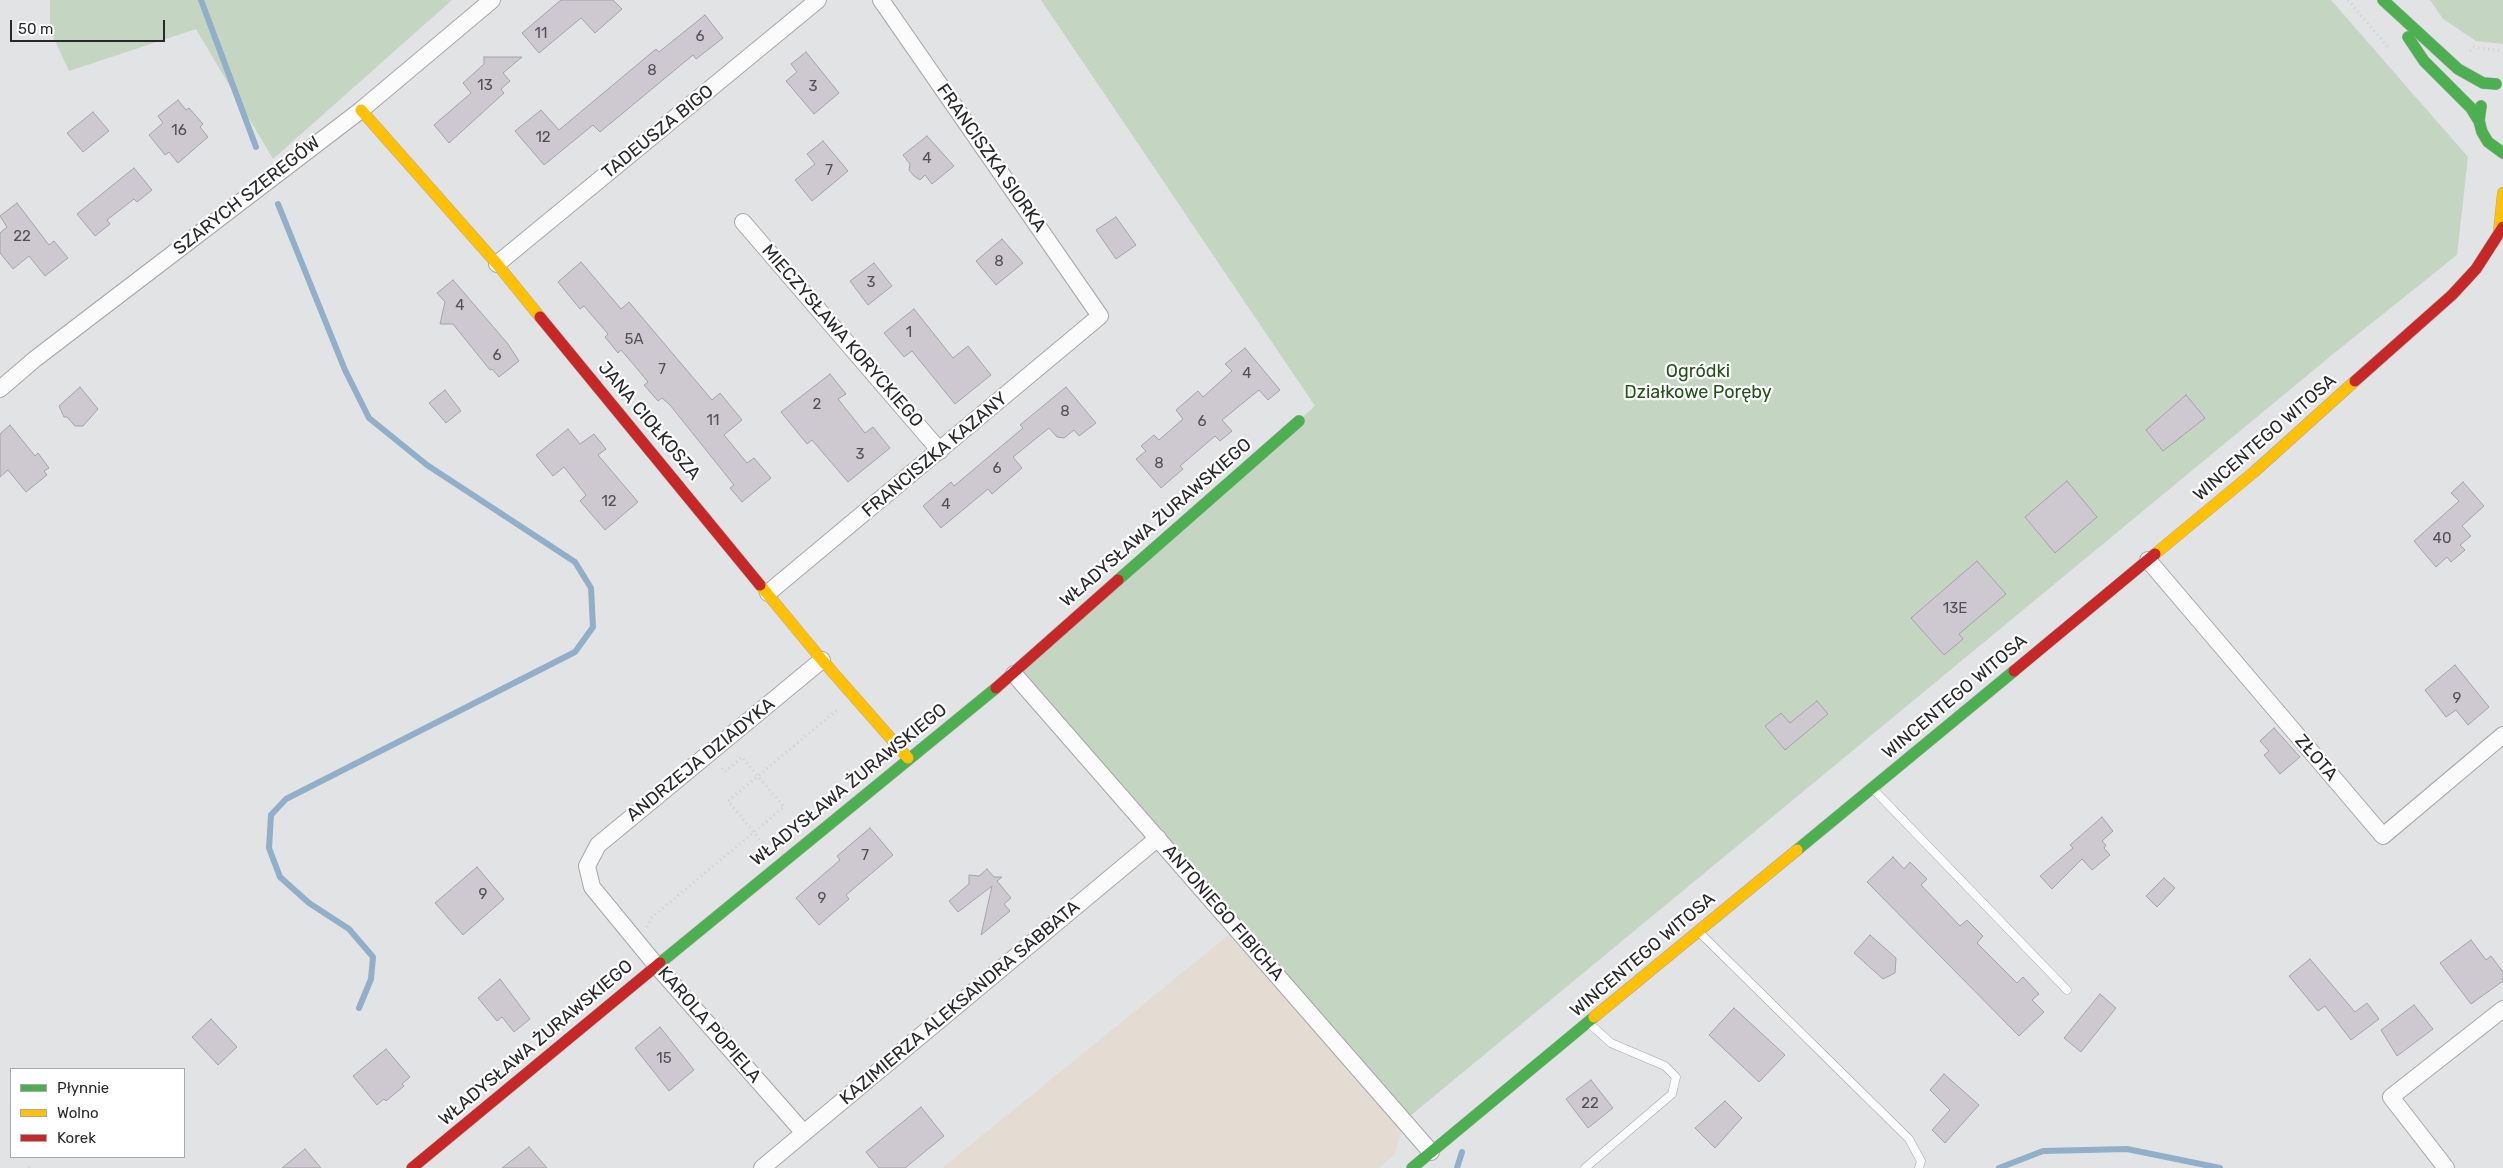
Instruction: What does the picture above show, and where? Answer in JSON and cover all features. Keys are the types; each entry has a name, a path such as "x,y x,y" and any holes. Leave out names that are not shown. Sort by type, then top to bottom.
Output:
{"street":[{"name":"SZARYCH SZEREGÓW","path":"0,389 35,359 361,110 492,0"},
{"name":"TADEUSZA BIGO","path":"496,264 818,0"},
{"name":"FRANCISZKA SIORKA","path":"881,0 1100,316"},
{"path":"2383,0 2424,61 2471,108 2488,142 2500,151 2503,162"},
{"path":"2392,11 2458,69 2483,83 2500,83"},
{"path":"2479,121 2484,98 2500,83"},
{"name":"JANA CIOŁKOSZA","path":"361,110 496,264 822,660 855,695 908,758"},
{"name":"WINCENTEGO WITOSA","path":"1412,1168 2254,472 2452,295 2476,269 2500,235 2503,193"},
{"name":"MIECZYSŁAWA KORYCKIEGO","path":"743,222 940,451"},
{"name":"FRANCISZKA KAZANY","path":"768,593 1100,316"},
{"name":"WŁADYSŁAWA ŻURAWSKIEGO","path":"412,1168 908,758 1014,674 1043,646 1299,421"},
{"name":"ZŁOTA","path":"2148,560 2384,836 2503,735"},
{"name":"ANDRZEJA DZIADYKA","path":"587,866 598,845 822,660"},
{"name":"ANTONIEGO FIBICHA","path":"1014,674 1431,1152"},
{"name":"KAZIMIERZA ALEKSANDRA SABBATA","path":"762,1168 1158,838"},
{"name":"KAROLA POPIELA","path":"587,866 592,887 639,945 804,1133"},
{"path":"2446,1168 2390,1097 2503,1009"}],"lane":[{"path":"1872,788 2067,990"},
{"path":"1698,932 1909,1139 1921,1161 1919,1168"},
{"path":"1585,1168 1672,1094 1676,1077 1665,1066 1611,1043 1588,1023"}],"path":[{"path":"779,864 728,801 855,695"},
{"path":"639,945 651,918 784,807 742,758 725,772 710,753"}],"shaded area":[{"path":"1236,929 1404,1121 1395,1154 1379,1168 942,1168"}],"green space":[{"path":"50,0 452,0 273,159 196,29 69,71 50,30"},
{"name":"Ogródki Działkowe Poręby","path":"1041,0 2331,0 2468,157 2457,255 2338,350 1404,1121 1014,674 1315,406"},
{"path":"2430,0 2503,0 2503,44 2476,41 2443,19"}],"building":[{"path":"561,0 613,0 622,9 595,33 581,18 539,53 522,33"},
{"path":"705,15 723,38 696,59 693,55 600,132 593,125 544,165 515,131 541,110 559,130 656,49 659,52"},
{"path":"806,52 839,93 814,114 786,81 797,72 791,64"},
{"path":"484,57 522,57 503,73 510,81 501,89 504,93 449,143 434,125 471,93 463,83 484,64"},
{"path":"178,100 186,110 189,108 203,124 200,127 208,137 178,163 169,152 165,155 149,135 163,123 158,116"},
{"path":"93,112 109,131 83,152 67,133"},
{"path":"927,136 954,166 932,184 925,175 920,180 914,176 909,170 910,164 903,155"},
{"path":"823,141 848,171 812,201 795,180 815,164 807,154"},
{"path":"134,168 152,190 137,202 134,199 107,220 110,224 95,236 77,214"},
{"path":"17,203 49,245 54,241 68,258 45,276 29,256 13,269 0,253 0,233 7,227 0,216"},
{"path":"1116,217 1136,245 1116,259 1096,230"},
{"path":"1002,239 1023,263 996,285 976,261"},
{"path":"581,262 621,309 629,302 712,400 720,393 742,420 724,435 747,463 754,458 771,478 742,502 730,488 734,485 670,405 662,398 658,401 644,385 648,382 634,365 621,350 618,353 605,337 608,334 584,306 580,309 558,282"},
{"path":"874,263 892,286 868,305 850,281"},
{"path":"453,280 508,344 519,361 499,377 492,369 490,370 453,324 440,324 445,302 437,293"},
{"path":"914,309 953,358 968,346 991,375 955,404 912,351 904,357 884,333"},
{"path":"1245,348 1280,390 1268,400 1259,390 1222,420 1232,431 1220,441 1215,436 1180,466 1183,469 1161,488 1136,459 1146,451 1141,446 1154,435 1159,440 1183,419 1176,410 1198,391 1203,397 1232,371 1225,364"},
{"path":"830,374 846,394 838,399 865,433 873,427 890,448 848,482 812,440 807,444 781,412"},
{"path":"80,387 98,409 83,426 75,426 67,417 64,417 59,406"},
{"path":"1066,387 1096,423 1079,436 1074,430 1064,438 1057,437 1049,428 1013,457 1022,468 992,494 988,489 941,528 923,506 951,482 954,486 1023,428 1020,425"},
{"path":"445,390 461,411 446,423 429,403"},
{"path":"2186,395 2205,418 2163,451 2146,430"},
{"path":"10,425 35,456 38,453 49,468 44,471 47,475 26,492 8,470 0,477 0,434"},
{"path":"568,429 580,444 594,434 606,449 598,455 638,502 605,530 580,501 586,495 564,467 553,476 536,455"},
{"path":"2067,481 2097,517 2055,553 2025,517"},
{"path":"2463,482 2484,506 2462,526 2471,536 2460,545 2465,550 2451,562 2447,557 2436,567 2414,541 2459,501 2451,493"},
{"path":"1977,561 2006,594 1959,634 1963,639 1944,655 1911,618"},
{"path":"2455,665 2489,707 2468,725 2456,710 2446,717 2425,690"},
{"path":"1817,701 1828,714 1785,750 1765,726 1781,713 1790,723"},
{"path":"2274,728 2300,757 2280,774 2264,755 2269,751 2260,741"},
{"path":"2102,817 2113,831 2102,841 2106,845 2104,848 2110,855 2092,870 2082,859 2052,889 2040,876 2073,848 2070,845"},
{"path":"870,828 893,855 846,895 849,899 819,925 796,898 840,860 837,856"},
{"path":"1893,857 1904,869 1910,862 1927,879 1921,885 1960,926 1967,920 1983,936 1977,943 2017,983 2023,977 2039,994 2032,1000 2044,1012 2019,1036 1867,882"},
{"path":"477,867 504,899 463,935 435,903"},
{"path":"987,869 994,877 1002,877 997,881 1011,898 1004,904 1010,911 981,935 992,886 958,912 949,901 969,884 969,875 979,876"},
{"path":"2164,878 2175,888 2157,907 2146,896"},
{"path":"1870,935 1896,958 1895,973 1883,979 1854,953"},
{"path":"2471,940 2486,960 2491,956 2503,972 2503,981 2471,1004 2440,963"},
{"path":"2310,959 2355,1012 2367,1003 2379,1019 2351,1040 2325,1006 2318,1011 2289,976"},
{"path":"500,979 530,1019 514,1032 502,1017 497,1021 478,998"},
{"path":"2100,994 2116,1008 2081,1052 2064,1038"},
{"path":"2414,1005 2433,1029 2397,1056 2381,1030"},
{"path":"1734,1008 1785,1055 1759,1082 1709,1035"},
{"path":"211,1019 237,1047 218,1065 192,1037"},
{"path":"660,1027 694,1070 669,1091 635,1048"},
{"path":"386,1049 410,1077 402,1084 404,1086 386,1101 384,1099 377,1105 353,1076"},
{"path":"1944,1074 1979,1105 1945,1143 1932,1130 1950,1110 1930,1090"},
{"path":"1591,1080 1613,1108 1588,1128 1566,1099"},
{"path":"1725,1101 1742,1118 1715,1148 1695,1128"},
{"path":"921,1107 944,1136 905,1168 879,1168 866,1152"},
{"path":"529,1147 547,1168 502,1168"},
{"path":"305,1149 321,1168 282,1168"}],"waterway":[{"path":"201,0 256,147"},
{"path":"278,204 345,370 369,418 427,465 575,562 591,588 593,627 575,652 286,799 271,815 269,848 280,877 309,903 349,929 373,957 371,979 359,1008"},
{"path":"1999,1168 2043,1151 2127,1149 2220,1168"},
{"path":"1457,1168 1462,1152"}],"traffic: fast":[{"path":"2383,0 2458,69 2483,83 2496,84"},
{"path":"2408,37 2424,61 2471,108 2479,121"},
{"path":"2481,106 2479,121 2482,132 2488,142 2503,153"},
{"path":"1118,580 1299,421"},
{"path":"1797,850 2014,671"},
{"path":"660,963 996,688"},
{"path":"1412,1168 1594,1017"}],"traffic: slow":[{"path":"361,110 497,264 540,317"},
{"path":"2499,232 2503,193"},
{"path":"2155,554 2254,472 2355,381"},
{"path":"760,585 822,660 908,758"},
{"path":"1594,1017 1797,850"}],"traffic: jam":[{"path":"2355,381 2452,295 2476,269 2503,227"},
{"path":"540,317 760,585"},
{"path":"2014,671 2155,554"},
{"path":"996,688 1118,580"},
{"path":"412,1168 660,963"}]}
